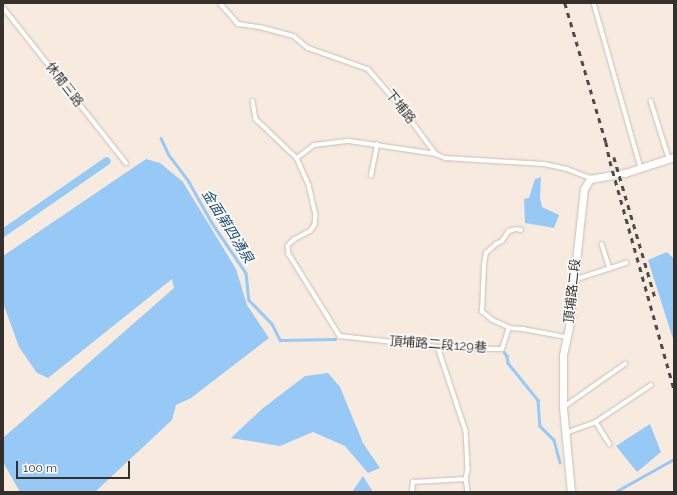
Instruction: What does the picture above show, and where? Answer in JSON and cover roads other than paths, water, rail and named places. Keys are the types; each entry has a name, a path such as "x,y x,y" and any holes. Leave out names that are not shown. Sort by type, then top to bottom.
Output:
{"street":[{"path":"590,179 641,168 671,157"},
{"name":"頂埔路二段","path":"570,492 563,408 564,354 568,337 584,189 590,179"}],"lane":[{"name":"下埔路","path":"220,3 238,24 260,27 294,36 308,48 368,69 401,107 436,154"},
{"path":"594,3 641,168"},
{"name":"休閒三路","path":"3,7 126,163"},
{"path":"253,101 256,119 298,158 314,145 349,142 436,154 445,158 544,164 567,169 590,179"},
{"path":"651,101 671,157"},
{"path":"371,176 377,145"},
{"name":"頂埔路二段129巷","path":"298,158 309,185 316,216 315,225 311,231 294,240 288,246 289,254 340,336 438,347 502,349 509,328"},
{"path":"521,230 516,229 509,231 502,241 486,253 482,312 492,320 509,328 568,337"},
{"path":"602,244 610,269"},
{"path":"574,280 626,263"},
{"path":"438,347 466,431 468,470 466,479 468,492"},
{"path":"563,408 625,364"},
{"path":"566,433 596,422 651,385"},
{"path":"596,422 610,444"},
{"path":"412,492 413,482 466,479"}],"water":[{"path":"146,159 160,163 183,182 236,269 247,305 269,338 191,398 176,405 172,420 95,492 20,492 3,462 3,438 174,288 172,279 48,378 37,373 19,347 3,303 3,256"},
{"path":"541,177 540,198 542,207 559,215 554,228 525,223 524,199 529,198 535,179"},
{"path":"667,252 674,259 674,342 648,260"},
{"path":"328,373 340,387 363,443 380,468 368,473 345,446 313,432 280,446 231,438 262,409 305,376"},
{"path":"650,424 661,452 637,472 616,446"},
{"path":"363,476 373,492 352,492"}],"waterway":[{"name":"金面第四湧泉","path":"161,138 169,155 189,182 212,223 246,273 249,300 272,324 280,340 335,339"},
{"path":"3,233 107,161"},
{"name":"金面第四湧泉","path":"504,352 507,356 508,363 538,400 540,426 554,440 560,462"},
{"name":"金面第四湧泉","path":"615,492 674,459"}],"railway":[{"path":"565,3 606,142 610,161 674,388"},
{"path":"614,157 655,297"}]}
